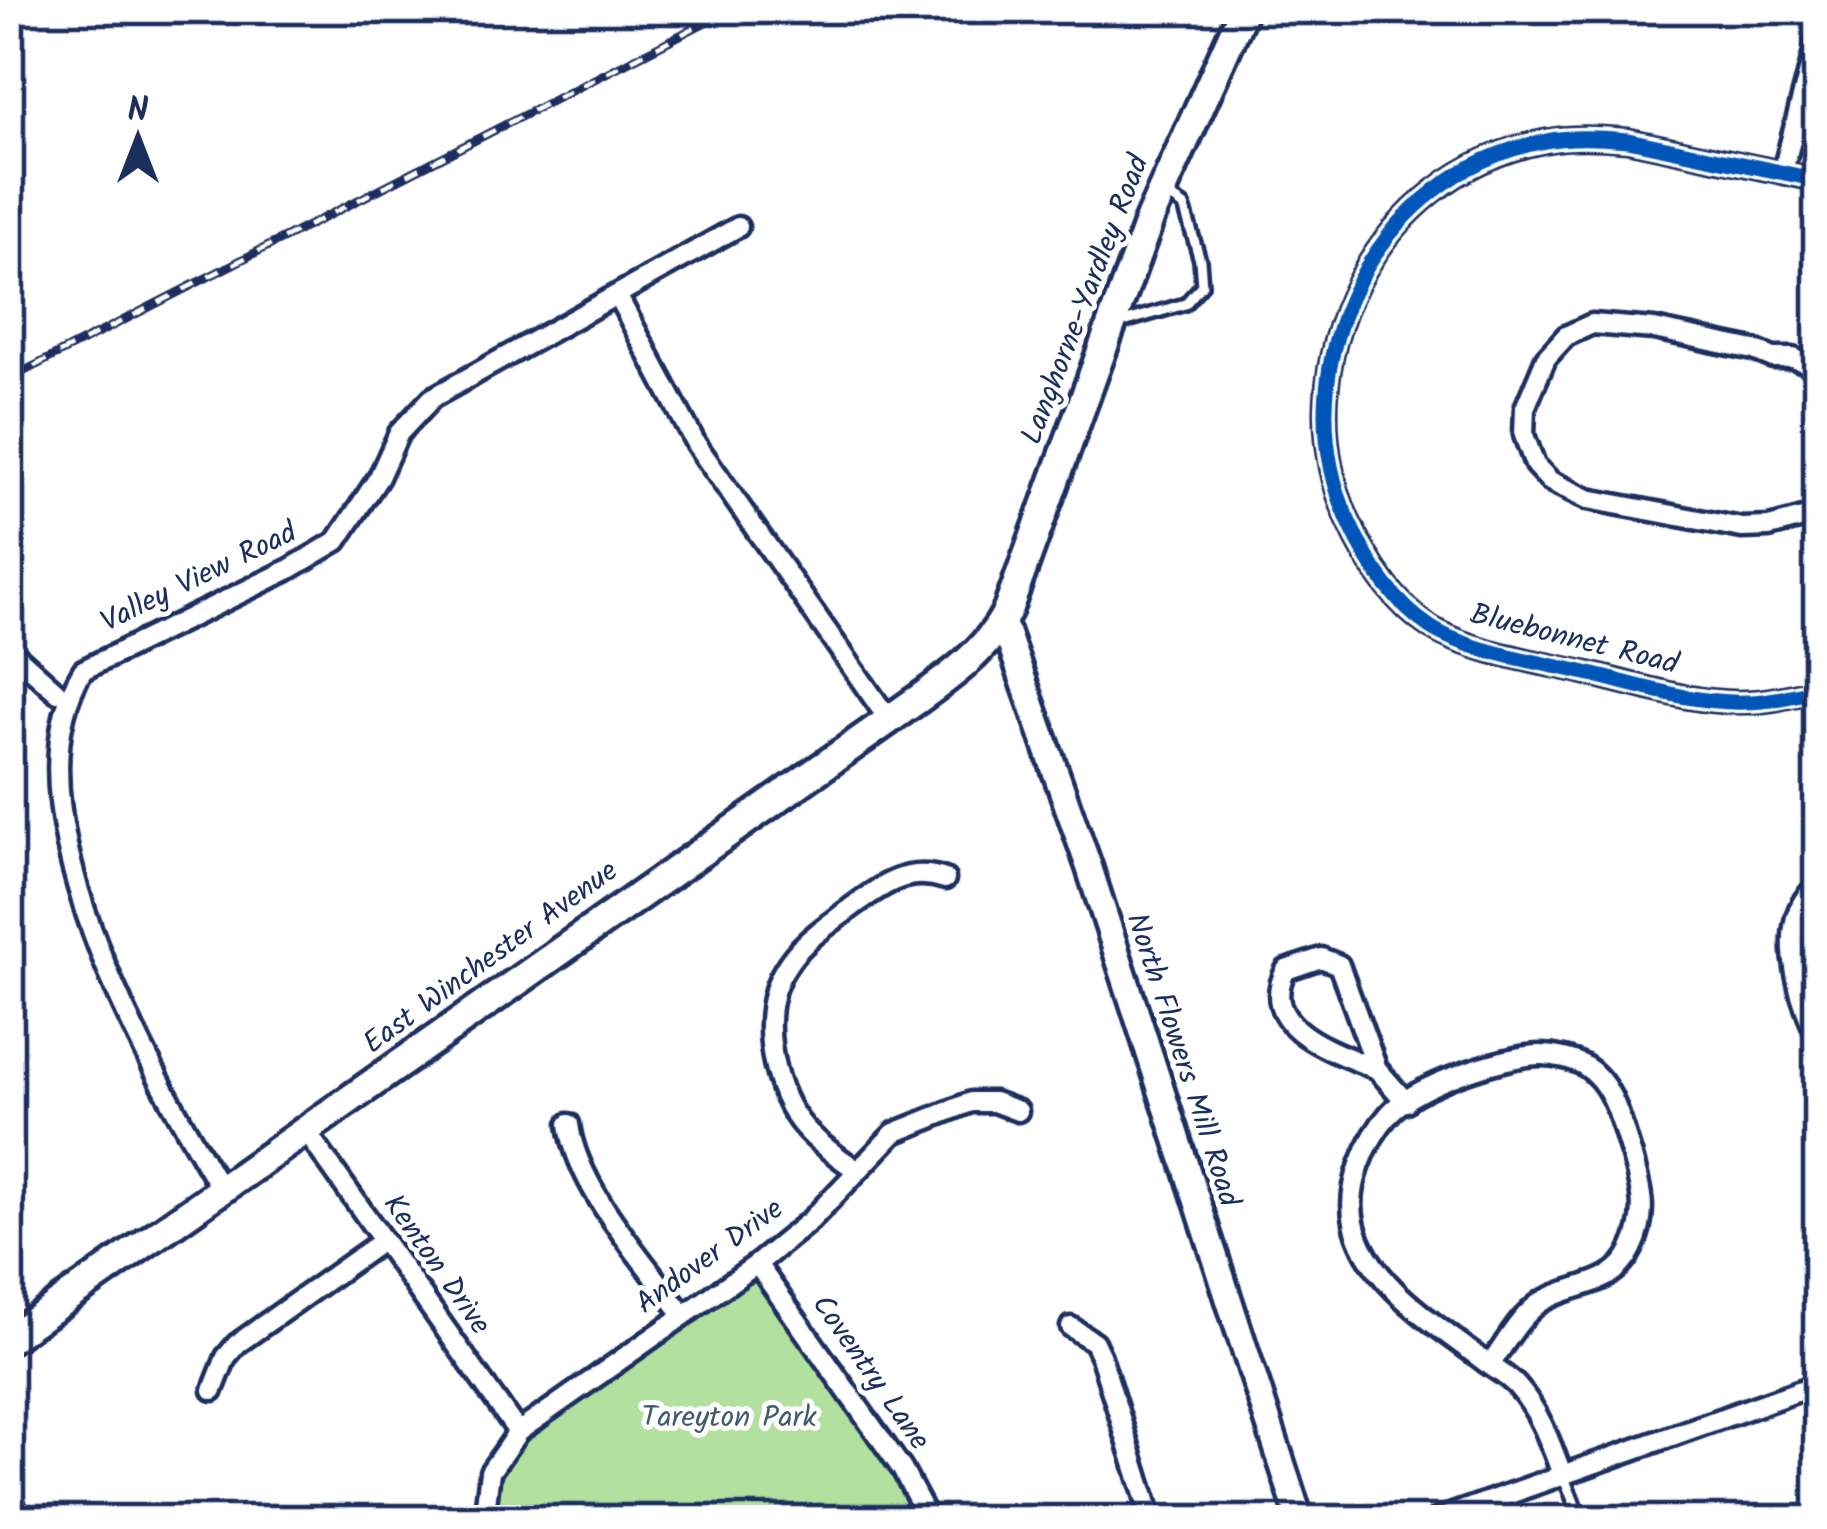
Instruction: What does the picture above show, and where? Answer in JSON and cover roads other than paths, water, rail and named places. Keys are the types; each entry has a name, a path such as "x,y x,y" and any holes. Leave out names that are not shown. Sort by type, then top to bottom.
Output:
{"main road":[{"name":"Langhorne-Yardley Road","path":"1002,620 1108,323 1244,9"},
{"name":"East Winchester Avenue","path":"9,1339 889,720 959,666 1002,620"}],"street":[{"path":"1783,171 1818,37"},
{"name":"Bluebonnet Road","path":"1818,180 1628,140 1578,137 1494,156 1447,181 1411,210 1361,276 1339,326 1326,379 1327,445 1334,480 1358,544 1397,597 1433,629 1564,668 1717,701 1748,703 1818,690"},
{"name":"Valley View Road","path":"9,649 53,698 82,670 118,650 323,551 349,527 412,415 440,393 738,227"},
{"path":"617,295 696,444 889,720"},
{"path":"1818,367 1654,329 1592,324 1566,336 1546,358 1525,408 1524,435 1535,465 1550,481 1588,499 1742,528 1769,527 1818,514"},
{"name":"North Flowers Mill Road","path":"1002,620 1088,867 1300,1520"},
{"path":"856,1170 809,1133 788,1103 770,1032 774,995 800,946 867,896 909,874 945,879"},
{"path":"1818,886 1800,907 1792,936 1818,1038"},
{"path":"1377,1069 1300,1035 1280,998 1286,970 1321,958 1340,965 1377,1069 1406,1102"},
{"path":"101,1009 223,1191"},
{"path":"1490,1365 1524,1315 1546,1299 1618,1271 1643,1223 1643,1192 1610,1095 1585,1066 1539,1054 1491,1065 1424,1090 1391,1111 1366,1152 1352,1191 1353,1221 1366,1257 1381,1279 1490,1365 1513,1381 1539,1414 1562,1474"},
{"name":"Andover Drive","path":"484,1520 490,1472 518,1432 757,1264 811,1220 894,1133 956,1106 994,1102 1018,1112"},
{"path":"569,1124 572,1147 587,1183 683,1315"},
{"name":"Kenton Drive","path":"306,1131 518,1432"},
{"path":"212,1390 226,1357 237,1345 382,1241"},
{"name":"Coventry Lane","path":"757,1264 902,1469 929,1520"},
{"path":"1071,1327 1094,1342 1101,1357 1152,1520"},
{"path":"1436,1520 1818,1384"},
{"path":"9,1489 20,1520"},
{"path":"1471,1520 1508,1495"}],"lane":[{"path":"1108,323 1122,325 1185,304 1202,285 1200,260 1184,206 1162,191"},
{"path":"1562,1474 1581,1520"}],"railway":[{"path":"9,379 731,9"}],"park label":[{"name":"Tareyton Park","path":"729,1418"}]}
